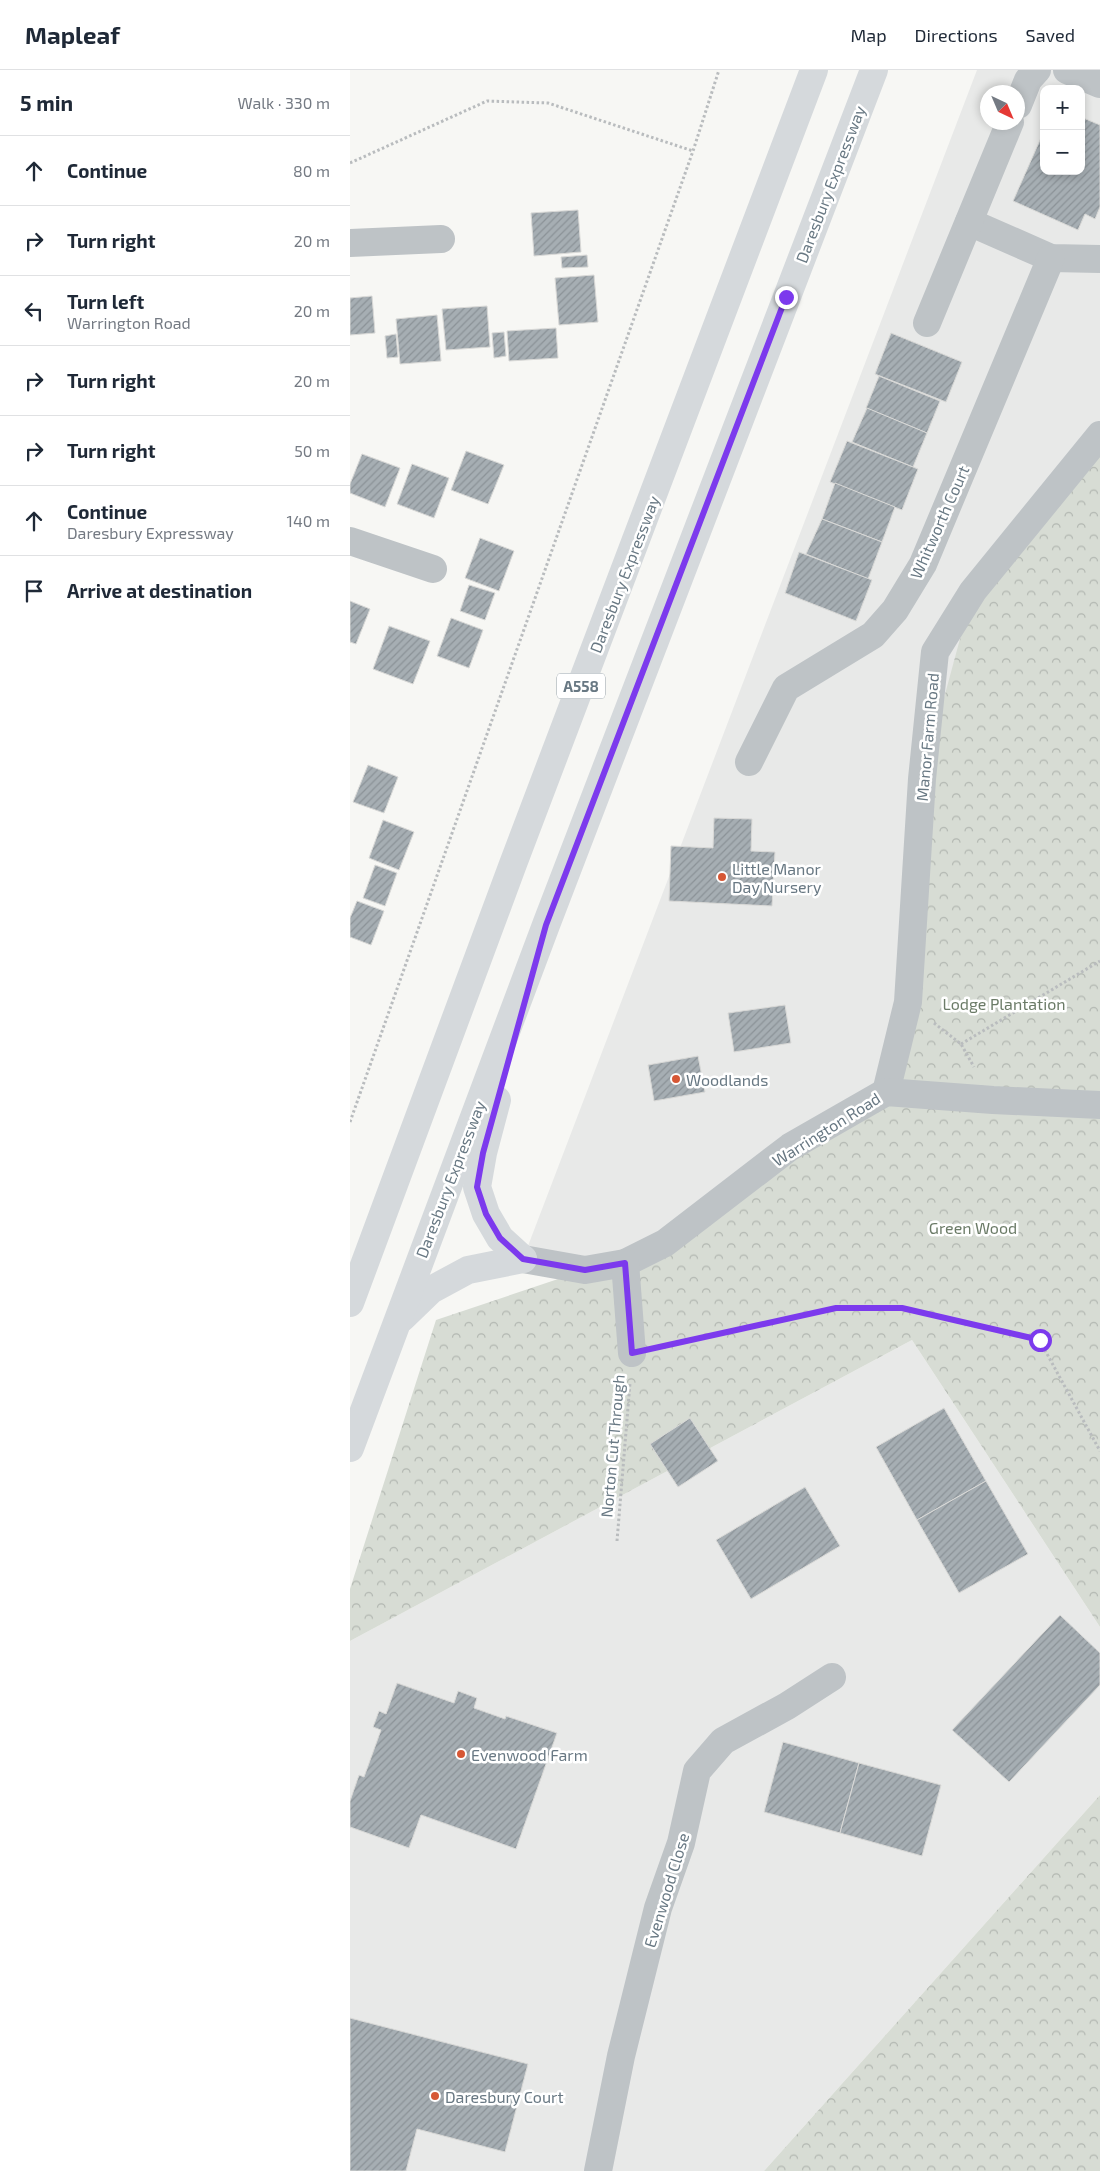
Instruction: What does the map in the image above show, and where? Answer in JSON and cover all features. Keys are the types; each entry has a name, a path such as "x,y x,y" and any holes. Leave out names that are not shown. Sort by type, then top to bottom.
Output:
{"main road":[{"name":"Daresbury Expressway","path":"350,1303 513,864 814,70"},
{"name":"Daresbury Expressway","path":"350,1448 546,925 874,70"},
{"path":"523,1259 500,1238 486,1214 477,1187 483,1153 546,925"},
{"path":"396,1323 431,1290 468,1270 523,1259"}],"street":[{"path":"1025,88 1028,80 1037,70"},
{"path":"1067,70 1100,84"},
{"path":"926,323 1007,130"},
{"path":"969,222 1051,258 1100,259"},
{"path":"350,243 441,240"},
{"name":"Whitworth Court","path":"749,762 786,688 873,635 895,610 923,564 1051,258"},
{"name":"Manor Farm Road","path":"886,1092 908,1002 922,779 935,652 973,591 1100,435"},
{"path":"350,541 433,569"},
{"name":"Warrington Road","path":"523,1259 585,1270 625,1263 665,1243 790,1147 886,1092 1100,1106"},
{"path":"625,1263 632,1353"},
{"name":"Evenwood Close","path":"598,2171 621,2056 658,1908 681,1843 697,1771 723,1741 787,1706 832,1677"}],"path":[{"path":"350,1122 693,151 719,70"},
{"path":"350,163 487,102 548,103 693,151"},
{"path":"961,1044 1100,961"},
{"path":"908,1002 961,1044 993,1100"},
{"path":"632,1353 836,1308 902,1308 1040,1340 1100,1451"},
{"name":"Norton Cut Through","path":"616,1542 632,1353"}],"shaded area":[{"path":"977,70 1100,70 1100,435 886,1092 625,1263 523,1259"},
{"path":"912,1340 1100,1627 1100,1795 764,2171 350,2171 350,1641"}],"green space":[{"name":"Green Wood","path":"1100,435 1100,1627 912,1340 350,1641 350,1589 436,1320 585,1270 625,1263 886,1091 922,779 973,591"},
{"path":"1100,1795 1100,2171 764,2171"}],"building":[{"path":"1085,119 1100,125 1100,207 1095,219 1085,214 1078,230 1013,201 1040,140 1040,175 1085,175"},
{"path":"578,210 581,252 534,256 531,213"},
{"path":"587,255 588,267 562,268 561,257"},
{"path":"594,275 598,322 559,325 555,278"},
{"path":"372,296 375,333 350,335 350,298"},
{"path":"487,306 490,347 446,350 442,309"},
{"path":"437,315 441,361 400,364 396,319"},
{"path":"556,328 558,358 509,361 507,331"},
{"path":"504,332 506,356 494,358 492,333"},
{"path":"891,333 962,362 946,402 875,374"},
{"path":"396,334 398,357 387,358 385,336"},
{"path":"879,376 940,401 927,433 866,408"},
{"path":"867,408 927,433 913,467 852,442"},
{"path":"847,441 918,469 902,510 830,482"},
{"path":"466,451 504,465 488,504 451,490"},
{"path":"362,454 400,468 385,507 350,493 350,484"},
{"path":"412,464 449,478 434,518 397,504"},
{"path":"835,483 895,507 882,542 822,519"},
{"path":"822,519 882,542 868,579 806,554"},
{"path":"480,538 514,551 499,591 465,578"},
{"path":"799,552 872,580 856,621 785,593"},
{"path":"469,585 495,593 485,620 460,611"},
{"path":"350,601 370,609 356,644 350,642"},
{"path":"451,618 483,630 469,668 437,656"},
{"path":"389,626 430,641 413,684 373,669"},
{"path":"368,765 398,777 384,813 353,802"},
{"name":"Little Manor Day Nursery","path":"714,818 752,819 751,851 775,852 772,906 669,901 671,846 713,848"},
{"path":"383,820 414,832 399,870 369,858"},
{"path":"375,865 397,873 385,906 363,898"},
{"path":"357,901 384,911 371,945 350,937 350,918"},
{"path":"785,1005 791,1043 734,1052 728,1013"},
{"name":"Woodlands","path":"698,1056 705,1092 654,1101 648,1065"},
{"path":"944,1408 986,1481 917,1520 876,1447"},
{"path":"690,1418 718,1461 678,1487 650,1444"},
{"path":"986,1481 1028,1554 959,1593 917,1520"},
{"path":"805,1487 840,1546 751,1599 716,1540"},
{"path":"1060,1615 1100,1653 1100,1685 1009,1782 952,1730"},
{"name":"Evenwood Farm","path":"397,1683 454,1703 458,1691 477,1698 474,1708 505,1719 506,1716 557,1733 516,1849 421,1815 409,1848 350,1827 350,1801 359,1775 364,1777 381,1730 373,1727 379,1711 386,1714"},
{"path":"783,1742 859,1763 840,1833 764,1812"},
{"path":"859,1763 941,1785 922,1856 840,1833"},
{"name":"Daresbury Court","path":"350,2018 528,2064 505,2152 417,2129 406,2171 350,2171"}],"place":[{"name":"Little Manor Day Nursery","path":"722,877"},
{"name":"Woodlands","path":"676,1079"},
{"name":"Evenwood Farm","path":"461,1754"},
{"name":"Daresbury Court","path":"435,2096"}],"route":[{"path":"786,297 546,925 483,1153 477,1187 486,1214 500,1238 523,1259 585,1270 625,1263 632,1353 836,1308 902,1308 1040,1340"}],"park label":[{"name":"Lodge Plantation","path":"1004,1003"}]}
